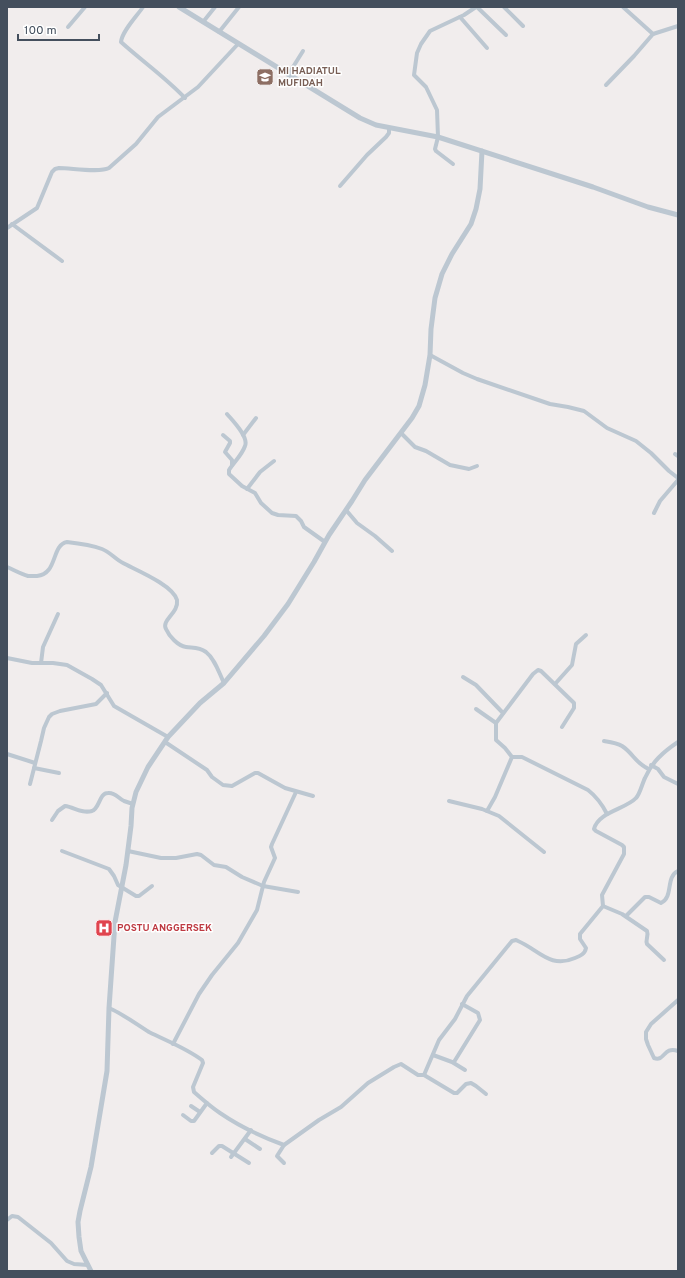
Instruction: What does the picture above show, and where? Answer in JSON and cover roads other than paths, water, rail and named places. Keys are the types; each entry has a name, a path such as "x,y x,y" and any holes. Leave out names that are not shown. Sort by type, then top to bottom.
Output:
{"street":[{"path":"68,27 85,7"},
{"path":"143,7 125,32 121,42 174,86 185,98"},
{"path":"179,7 288,75 360,118 376,125 438,137 482,150 648,207 678,215"},
{"path":"203,22 215,7"},
{"path":"219,32 239,7"},
{"path":"454,164 436,151 435,146 438,137 436,106 426,87 414,75 417,53 420,44 430,32 476,7 506,35"},
{"path":"504,7 523,26"},
{"path":"623,7 653,34"},
{"path":"460,17 488,48"},
{"path":"606,85 653,34 678,26"},
{"path":"7,228 38,208 52,172 55,169 107,169 136,144 158,117 192,93 238,44"},
{"path":"288,75 303,51"},
{"path":"340,186 366,155 386,137 389,132 389,128"},
{"path":"91,1271 81,1251 78,1222 91,1168 107,1071 114,922 122,887 133,804 136,792 148,767 167,739 200,703 224,683 256,646 288,604 325,542 365,480 412,418 419,406 425,385 430,355 431,329 436,298 442,274 452,254 471,224 476,210 480,189 482,150"},
{"path":"12,224 62,261"},
{"path":"430,355 463,373 478,379 550,404 584,411 607,428 636,441 652,453 678,477 660,501 654,514"},
{"path":"227,414 243,435 246,442 245,446 229,470 229,474 238,483 255,493 261,503 272,513 299,518 304,527 325,542"},
{"path":"243,435 256,418"},
{"path":"401,433 415,448 426,451 450,465 469,468 477,466"},
{"path":"223,435 230,441 230,444 225,452 232,460 232,465"},
{"path":"247,489 260,472 274,460"},
{"path":"346,510 357,523 392,551"},
{"path":"7,567 29,576 40,575 47,572 51,568 63,542 92,546 107,552 121,562 158,581 176,597 177,606 164,625 166,629 181,645 185,647 197,647 205,651 210,656 224,683"},
{"path":"41,663 43,647 58,614"},
{"path":"555,684 572,665 576,644 586,636"},
{"path":"7,658 20,662 61,663 92,679 101,685 114,706 167,739 207,770 212,777 223,785 232,786 258,773 285,788 313,796"},
{"path":"512,757 496,740 496,722 533,674 538,670 542,670 574,703 574,708 562,727"},
{"path":"462,677 476,686 503,713"},
{"path":"30,784 46,722 52,714 96,704 107,693"},
{"path":"476,709 496,722"},
{"path":"604,740 623,747 644,767 650,767 658,770 664,777 678,784"},
{"path":"424,1075 439,1040 455,1019 467,996 510,943 514,940 522,942 540,954 558,962 571,960 584,952 586,948 580,939 580,934 603,906 602,896 623,857 625,850 618,842 595,830 595,826 597,822 608,814 636,798 650,767 655,760 678,742"},
{"path":"7,754 35,763"},
{"path":"512,757 522,756 588,790 596,796 608,814"},
{"path":"487,811 495,797 512,757"},
{"path":"34,768 59,773"},
{"path":"52,820 58,811 65,806 84,811 93,810 97,807 101,798 109,792 122,800 133,804"},
{"path":"173,1044 199,994 212,975 238,943 257,910 266,876 275,858 271,847 296,792"},
{"path":"449,801 487,811 499,816 544,852"},
{"path":"128,850 161,858 176,858 197,854 201,855 214,865 226,867 242,877 263,886 298,892"},
{"path":"62,851 109,869 118,885 138,896 152,886"},
{"path":"626,916 645,897 649,897 661,903 663,902 667,897 673,875 678,871"},
{"path":"603,906 626,916 646,931 648,933 646,944 664,960"},
{"path":"678,1000 648,1027 646,1039 654,1058 660,1058 671,1049 678,1051"},
{"path":"454,1062 480,1020 478,1013 462,1004"},
{"path":"109,1008 120,1013 150,1032 195,1055 203,1061 193,1090 194,1092 220,1113 250,1130 284,1145"},
{"path":"433,1055 454,1062 464,1070"},
{"path":"284,1163 277,1156 284,1145 319,1120 341,1107 368,1083 397,1065 401,1064 418,1075 424,1075 454,1093 457,1093 466,1084 471,1083 486,1094"},
{"path":"183,1115 193,1121 207,1103"},
{"path":"190,1106 200,1112"},
{"path":"232,1156 245,1140 250,1130"},
{"path":"245,1140 260,1149"},
{"path":"212,1153 219,1146 222,1146 232,1156 249,1163"},
{"path":"7,1220 12,1216 18,1217 51,1243 67,1261 74,1264 88,1265"}],"place":[{"name":"MI HADIATUL MUFIDAH","path":"265,77"},
{"name":"POSTU ANGGERSEK","path":"104,928"}]}
